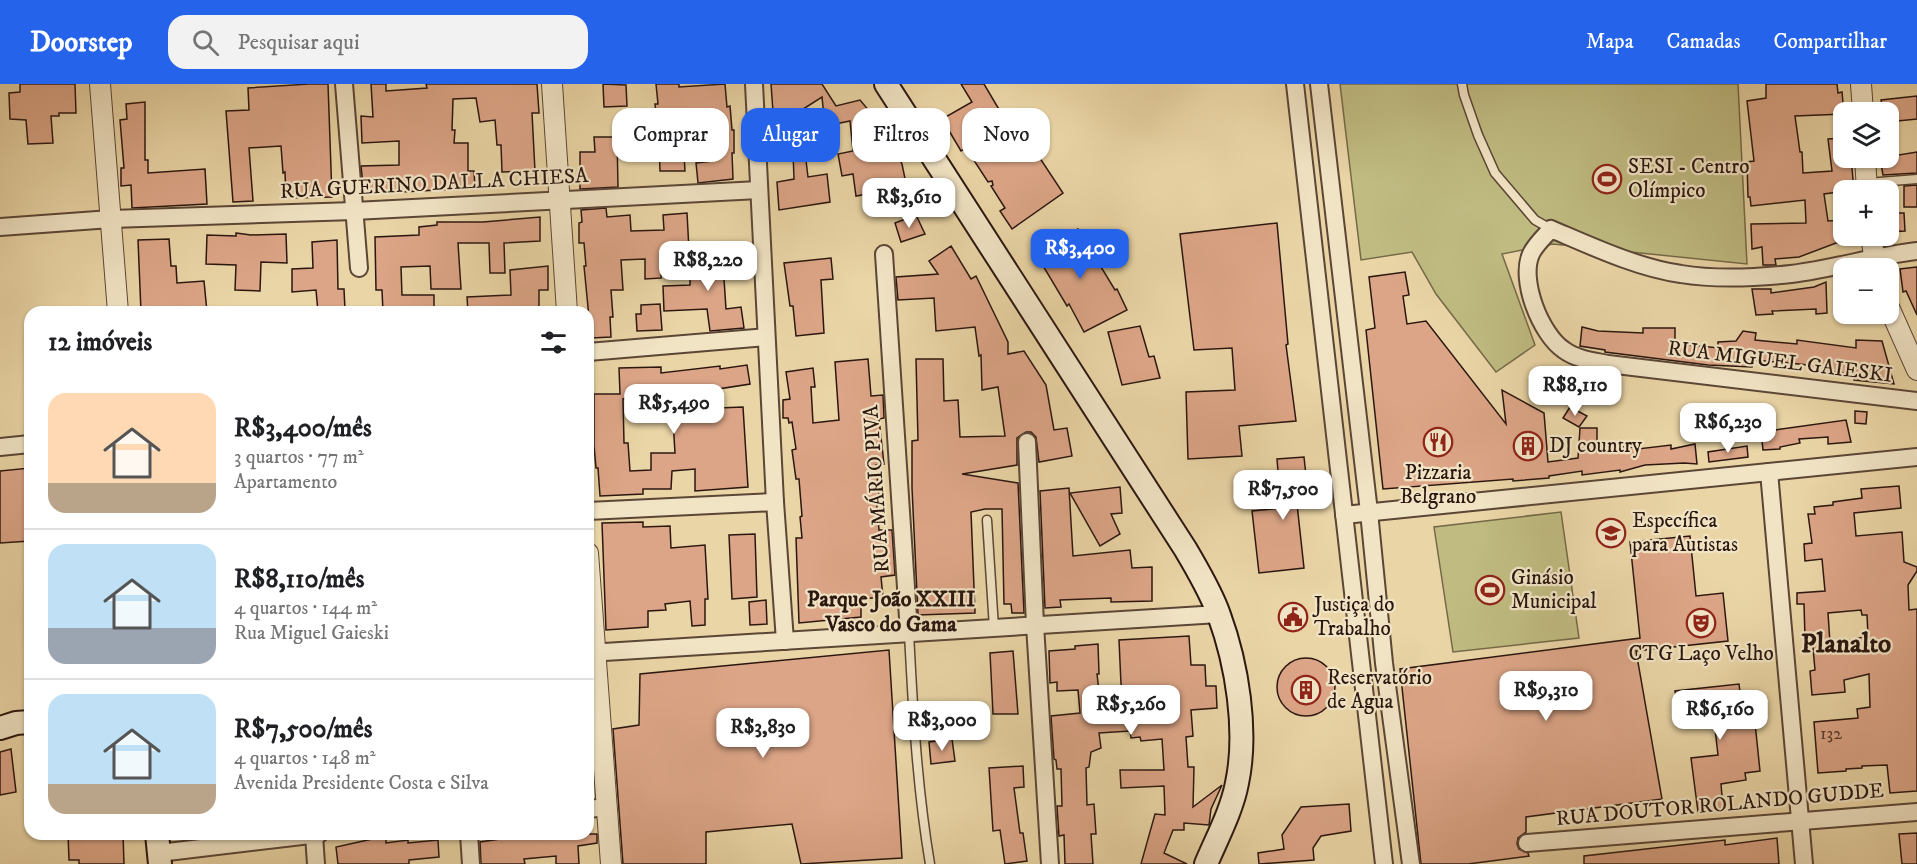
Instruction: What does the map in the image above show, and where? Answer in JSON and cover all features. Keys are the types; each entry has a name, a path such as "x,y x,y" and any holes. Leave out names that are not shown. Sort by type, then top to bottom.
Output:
{"main road":[{"path":"886,84 1186,550 1219,614 1236,678 1241,753 1237,784 1206,864"},
{"path":"0,728 24,722"}],"street":[{"path":"100,84 118,306"},
{"path":"344,84 359,268"},
{"path":"552,84 567,306"},
{"path":"754,84 775,502 785,641"},
{"path":"1294,84 1384,864"},
{"path":"1319,84 1369,512 1384,663 1411,864"},
{"path":"1864,102 1865,84"},
{"name":"RUA GUERINO DALLA CHIESA","path":"0,227 111,219 354,211 759,190"},
{"path":"1551,228 1588,245 1649,267 1679,274 1713,278 1751,278 1833,268"},
{"name":"RUA MIGUEL GAIESKI","path":"1551,228 1531,254 1528,270 1532,298 1540,321 1552,342 1565,352 1608,364 1917,401"},
{"path":"1313,242 1337,239"},
{"path":"1892,258 1917,251"},
{"name":"RUA MÁRIO PIVA","path":"885,254 909,633"},
{"path":"1896,324 1917,370"},
{"path":"594,352 766,338"},
{"path":"1027,442 1035,625 1050,864"},
{"path":"0,447 24,445"},
{"path":"1344,515 1917,457"},
{"path":"1769,472 1804,864"},
{"path":"594,511 775,502"},
{"path":"594,652 1219,614"},
{"path":"1362,666 1384,663"},
{"path":"594,704 598,808 611,864"},
{"name":"RUA DOUTOR ROLANDO GUDDE","path":"1527,843 1917,812"},
{"path":"159,850 262,840"},
{"path":"314,840 316,864"},
{"path":"469,840 471,864"}],"lane":[{"path":"1462,84 1478,135 1495,173 1535,220 1551,228"},
{"path":"1899,182 1917,179"},
{"path":"987,520 994,628"},
{"name":"RUA MÁRIO PIVA","path":"909,633 916,759 930,864"}],"shaded area":[{"name":"SESI - Centro Olímpico","path":"1340,84 1738,84 1747,264 1553,244 1502,254 1535,345 1496,372 1436,294 1412,252 1361,260"},
{"path":"1561,512 1579,638 1453,652 1434,527"}],"building":[{"path":"20,84 75,84 76,113 59,113 59,116 51,116 53,143 28,144 26,120 10,119 9,93 20,92"},
{"path":"328,84 332,197 286,198 281,146 249,148 253,201 233,202 226,111 249,110 248,88"},
{"path":"371,84 386,84 386,91 427,88 426,84 537,84 539,113 532,113 535,171 502,172 501,145 497,145 495,120 480,122 476,98 453,99 454,143 468,143 468,171 474,171 475,188 364,194 361,166 399,165 399,141 362,143 361,116 373,117"},
{"path":"603,84 626,85 627,106 604,107"},
{"path":"656,84 679,84 679,87 725,84 727,107 730,106 732,130 734,130 733,179 698,183 696,163 729,162 729,108 655,108 655,104 658,104"},
{"path":"771,84 822,84 836,106 860,100 867,108 852,108 852,141 850,121 840,123 840,108 823,108 822,97 805,108 773,108"},
{"path":"961,84 984,84 998,108 962,108 961,151 950,132 950,114 972,102"},
{"path":"1766,84 1837,84 1838,93 1842,92 1843,102 1833,102 1833,114 1795,116 1800,152 1802,152 1803,173 1832,171 1828,139 1833,139 1833,168 1852,168 1853,180 1833,180 1833,193 1824,194 1828,221 1833,221 1833,244 1799,257 1775,259 1776,265 1763,265 1762,247 1752,249 1751,224 1806,223 1805,200 1751,206 1750,197 1748,197 1747,162 1754,161 1747,101 1766,98"},
{"path":"1917,96 1917,119 1899,121 1899,102 1881,102 1881,100"},
{"path":"145,102 145,160 148,160 148,173 205,169 207,204 132,208 131,185 121,186 121,168 124,168 120,120 127,119 126,104"},
{"path":"594,137 612,137 612,162 618,162 618,187 580,189 580,152 595,152"},
{"path":"852,151 852,162 901,162 908,193 896,194 895,189 856,196 853,174 842,176 840,154"},
{"path":"1917,152 1917,173 1883,175 1882,168 1899,168 1899,155"},
{"path":"660,162 684,162 685,171 660,171"},
{"path":"793,162 806,162 808,177 827,174 830,202 779,210 777,182 794,179"},
{"path":"975,162 1042,162 1063,193 1012,229 1000,211 1005,208 991,186 992,181 988,182"},
{"path":"1917,185 1917,207 1904,207 1904,186"},
{"path":"606,208 607,217 630,215 631,231 664,230 663,215 687,213 689,250 662,252 661,278 645,279 645,259 621,260 623,290 611,290 613,317 610,317 611,337 594,338 594,306 588,306 584,243 579,243 581,210"},
{"path":"1899,213 1904,213 1905,231 1899,231"},
{"path":"916,215 925,234 901,242 895,223"},
{"path":"540,217 540,241 504,243 505,273 490,273 489,243 458,243 461,289 431,289 430,266 401,267 402,295 434,295 434,306 383,306 382,290 376,290 375,237 419,235 419,227 437,225 437,222 483,222"},
{"path":"1277,223 1288,344 1286,345 1296,421 1239,426 1242,456 1188,459 1186,392 1235,390 1232,348 1194,350 1180,234"},
{"path":"1078,229 1115,290 1117,289 1127,310 1084,332 1069,304 1067,306 1033,249"},
{"path":"236,233 286,234 287,263 261,262 260,291 235,290 236,265 206,264 207,235 236,236"},
{"path":"169,239 171,266 176,266 177,283 204,281 206,306 141,306 138,240"},
{"path":"337,240 338,289 344,289 345,306 317,306 316,290 292,292 292,269 313,268 312,242"},
{"path":"951,246 971,279 976,276 1008,342 1008,354 1024,351 1046,385 1054,430 1067,428 1072,456 1039,462 1036,437 1031,432 1026,432 1017,438 1017,465 962,474 1018,483 1024,613 1012,613 1011,604 1004,604 1002,509 985,509 971,512 975,613 918,615 912,488 912,441 918,440 916,359 943,359 944,401 958,400 960,437 1005,436 998,387 982,390 981,355 979,356 975,327 936,331 934,298 898,300 896,277 938,274 929,261"},
{"path":"743,257 744,278 724,279 726,309 741,307 744,328 710,331 707,309 664,311 663,286 690,285 690,259"},
{"path":"831,258 833,279 821,280 824,333 796,336 793,306 790,306 784,263"},
{"path":"548,266 548,290 539,290 539,306 468,306 467,297 511,295 510,270"},
{"path":"1917,267 1917,315 1906,291 1903,292 1900,269"},
{"name":"Pizzaria Belgrano","path":"1405,272 1409,295 1403,296 1407,324 1426,321 1506,424 1502,390 1544,413 1548,462 1578,458 1580,428 1597,428 1597,447 1638,447 1638,449 1671,445 1671,449 1695,444 1697,464 1645,465 1620,472 1620,470 1582,475 1582,471 1549,476 1549,478 1383,489 1366,330 1375,328 1369,277"},
{"path":"1826,282 1827,313 1816,314 1816,309 1772,311 1773,314 1756,315 1752,289 1771,289 1771,293 1814,287"},
{"path":"660,304 662,330 637,331 636,314 641,314 641,305"},
{"path":"1140,326 1149,357 1154,356 1160,378 1122,385 1108,332"},
{"path":"1582,327 1598,331 1643,333 1643,328 1675,328 1675,343 1718,348 1718,342 1736,341 1743,331 1756,333 1755,340 1797,344 1797,340 1856,348 1856,340 1882,341 1894,384 1854,380 1854,375 1823,370 1824,367 1790,363 1753,360 1752,367 1708,365 1605,352 1605,350 1580,346"},
{"path":"868,359 871,396 883,395 884,418 879,419 884,464 876,465 879,496 876,496 879,530 892,530 895,575 881,577 883,597 861,599 861,617 799,623 796,538 802,538 800,517 802,516 799,479 796,479 792,450 796,449 792,422 789,423 788,418 783,418 783,400 790,399 786,372 813,368 815,387 811,387 813,423 839,420 835,362"},
{"path":"747,365 750,384 692,393 692,391 669,393 669,385 638,387 638,397 623,399 624,443 628,443 630,471 651,470 651,453 675,453 673,420 693,419 693,409 743,407 748,487 695,491 695,469 672,471 671,489 643,489 643,494 600,496 594,446 594,394 620,394 619,368 661,367 661,373"},
{"path":"1570,407 1587,416 1579,427 1563,418"},
{"path":"1855,411 1867,412 1866,424 1855,423"},
{"path":"1846,420 1851,442 1828,444 1828,437 1799,439 1800,443 1780,447 1780,449 1763,450 1761,432"},
{"path":"1747,446 1748,457 1709,462 1708,452"},
{"path":"1304,457 1309,503 1297,504 1304,568 1259,573 1252,511 1281,508 1277,459"},
{"path":"24,469 24,541 0,543 0,471"},
{"path":"1899,486 1901,508 1854,513 1856,536 1902,532 1904,562 1917,567 1908,585 1909,610 1917,609 1917,791 1890,793 1887,765 1862,766 1862,768 1846,769 1846,771 1818,773 1814,722 1858,718 1857,709 1870,707 1869,674 1844,680 1845,692 1812,695 1810,671 1815,670 1812,637 1805,637 1804,604 1797,604 1797,593 1825,591 1822,559 1805,561 1804,544 1812,543 1808,514 1815,514 1814,507 1862,498 1861,489","holes":["1861,610 1862,615 1867,615 1868,636 1830,643 1828,613"]},
{"path":"1120,487 1122,513 1111,514 1120,534 1100,546 1070,493"},
{"path":"1069,488 1073,556 1130,550 1132,568 1152,567 1152,601 1111,602 1111,598 1060,600 1061,607 1045,608 1040,491"},
{"path":"643,522 643,527 670,526 671,548 705,545 708,599 705,599 705,625 692,626 690,601 665,604 666,610 648,611 648,627 606,630 602,523"},
{"path":"755,534 757,597 732,599 729,535"},
{"path":"1690,536 1696,596 1723,593 1728,641 1636,651 1662,799 1526,817 1526,832 1518,838 1517,844 1519,849 1528,853 1529,856 1468,864 1421,864 1400,669 1640,638 1630,542"},
{"path":"766,600 767,624 750,625 749,602"},
{"path":"1189,636 1191,665 1205,665 1206,686 1216,686 1217,708 1191,710 1193,736 1186,737 1188,767 1194,767 1193,807 1222,785 1211,809 1209,825 1184,823 1184,830 1173,830 1164,853 1187,864 1141,864 1155,814 1165,815 1164,786 1121,788 1120,770 1164,770 1162,739 1141,741 1140,737 1131,738 1130,731 1099,733 1101,748 1091,752 1089,767 1086,768 1087,805 1094,804 1096,834 1091,834 1093,864 1065,864 1064,835 1059,836 1057,806 1062,806 1061,769 1057,769 1054,759 1051,716 1080,713 1078,690 1057,691 1057,682 1050,683 1049,651 1098,644 1099,674 1097,674 1102,717 1122,716 1121,701 1127,701 1121,684 1119,640"},
{"path":"889,650 902,858 801,864 792,824 706,832 706,864 623,864 613,729 639,725 640,674"},
{"path":"1013,651 1018,714 993,714 990,653"},
{"name":"Reservatório de Agua","path":"1300,658 1312,658 1327,666 1335,681 1335,693 1327,708 1312,716 1300,716 1285,708 1277,693 1277,681 1285,666"},
{"path":"1739,684 1744,725 1755,723 1760,771 1745,773 1746,780 1721,784 1723,808 1698,812 1691,758 1718,755 1714,720 1681,724 1675,691"},
{"path":"952,739 955,761 931,764 929,742"},
{"path":"11,749 16,792 0,795 0,752"},
{"path":"1023,766 1024,787 1014,788 1020,833 1023,833 1027,861 1005,864 1000,830 993,831 989,768"},
{"path":"1349,804 1351,831 1321,836 1313,848 1314,860 1259,864 1258,853 1284,849 1282,835 1301,807"},
{"path":"1917,833 1917,864 1902,864 1899,834"},
{"path":"594,834 597,834 597,843 578,846 579,864 556,864 556,856 524,859 525,864 481,864 480,842 594,840"},
{"path":"1777,838 1779,864 1584,864 1584,856 1725,840 1725,845"},
{"path":"68,840 123,840 124,864 79,864 79,860 69,860"},
{"path":"368,840 386,840 386,843 408,840 408,843 438,840 439,857 409,860 409,864 338,864 336,847"}],"place":[{"name":"SESI - Centro Olímpico","path":"1607,179"},
{"name":"Pizzaria Belgrano","path":"1438,442"},
{"name":"DJ country","path":"1528,446"},
{"name":"Específica para Autistas","path":"1611,533"},
{"name":"Ginásio Municipal","path":"1490,590"},
{"name":"Justiça do Trabalho","path":"1293,617"},
{"name":"CTG Laço Velho","path":"1701,623"},
{"name":"Reservatório de Agua","path":"1306,690"}],"district":[{"name":"Parque João XXIII Vasco do Gama","path":"891,612"},
{"name":"Planalto","path":"1846,644"}]}
